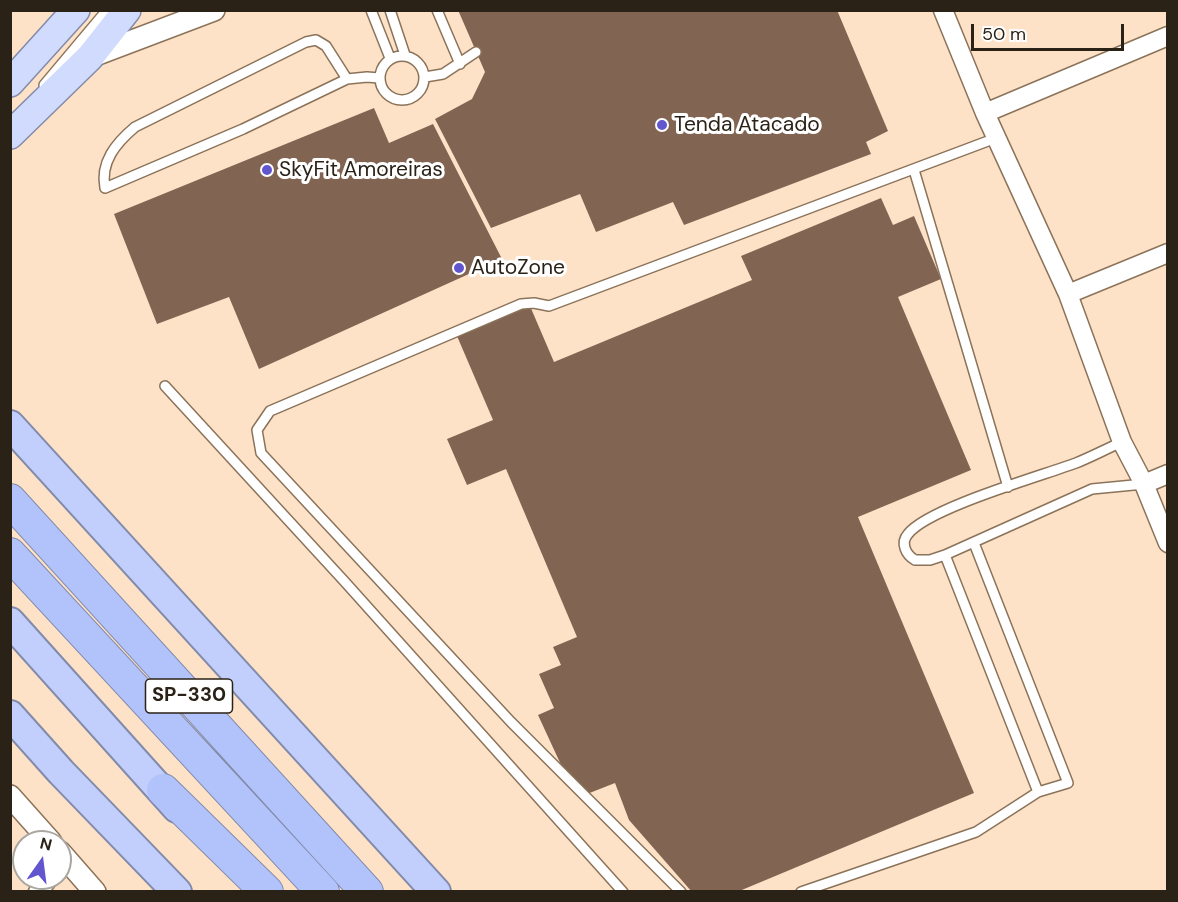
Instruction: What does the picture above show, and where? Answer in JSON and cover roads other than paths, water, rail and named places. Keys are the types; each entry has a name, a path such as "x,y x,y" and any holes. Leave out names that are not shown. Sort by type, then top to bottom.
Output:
{"highway":[{"path":"10,425 436,891"},
{"name":"SP-330","path":"10,500 367,891"},
{"name":"SP-330","path":"10,554 323,891"},
{"path":"10,622 163,790 267,891"},
{"path":"10,715 61,772 177,891"},
{"path":"163,790 244,891"}],"main road":[{"path":"10,135 90,57 127,10"},
{"path":"10,83 80,12"}],"street":[{"path":"90,57 214,10"},
{"path":"943,10 996,138 1068,294 1122,442 1144,484 1167,543"},
{"path":"985,113 1167,36"},
{"path":"1068,294 1167,252"},
{"path":"1144,484 1167,474"},
{"path":"10,796 40,830"},
{"path":"72,868 95,891"}],"lane":[{"path":"38,91 107,10"},
{"path":"372,10 390,58"},
{"path":"390,10 405,55"},
{"path":"449,10 438,13 459,64"},
{"path":"10,94 80,12"},
{"path":"346,79 326,46 316,40 306,42 135,127 118,142 109,157 104,173 105,188 243,129 346,79 379,78"},
{"path":"425,76 442,74 476,52"},
{"path":"405,55 419,62 425,76 420,92 407,100 399,100 385,93 379,78 380,71 390,58 405,55"},
{"path":"10,123 24,106"},
{"path":"681,891 511,722 261,453 257,429 270,411 520,304 534,303 549,306 996,138"},
{"path":"914,170 1008,487"},
{"path":"165,387 345,582 623,891"},
{"path":"1122,442 1077,462 924,521 910,531 906,537 904,542 906,550 915,560 930,560 974,543 1092,489 1144,484"},
{"path":"801,891 976,832 1038,792 1068,783 974,543"},
{"path":"945,555 1038,792"}],"place":[{"name":"Tenda Atacado","path":"662,125"},
{"name":"SkyFit Amoreiras","path":"267,170"},
{"name":"AutoZone","path":"459,268"}]}
